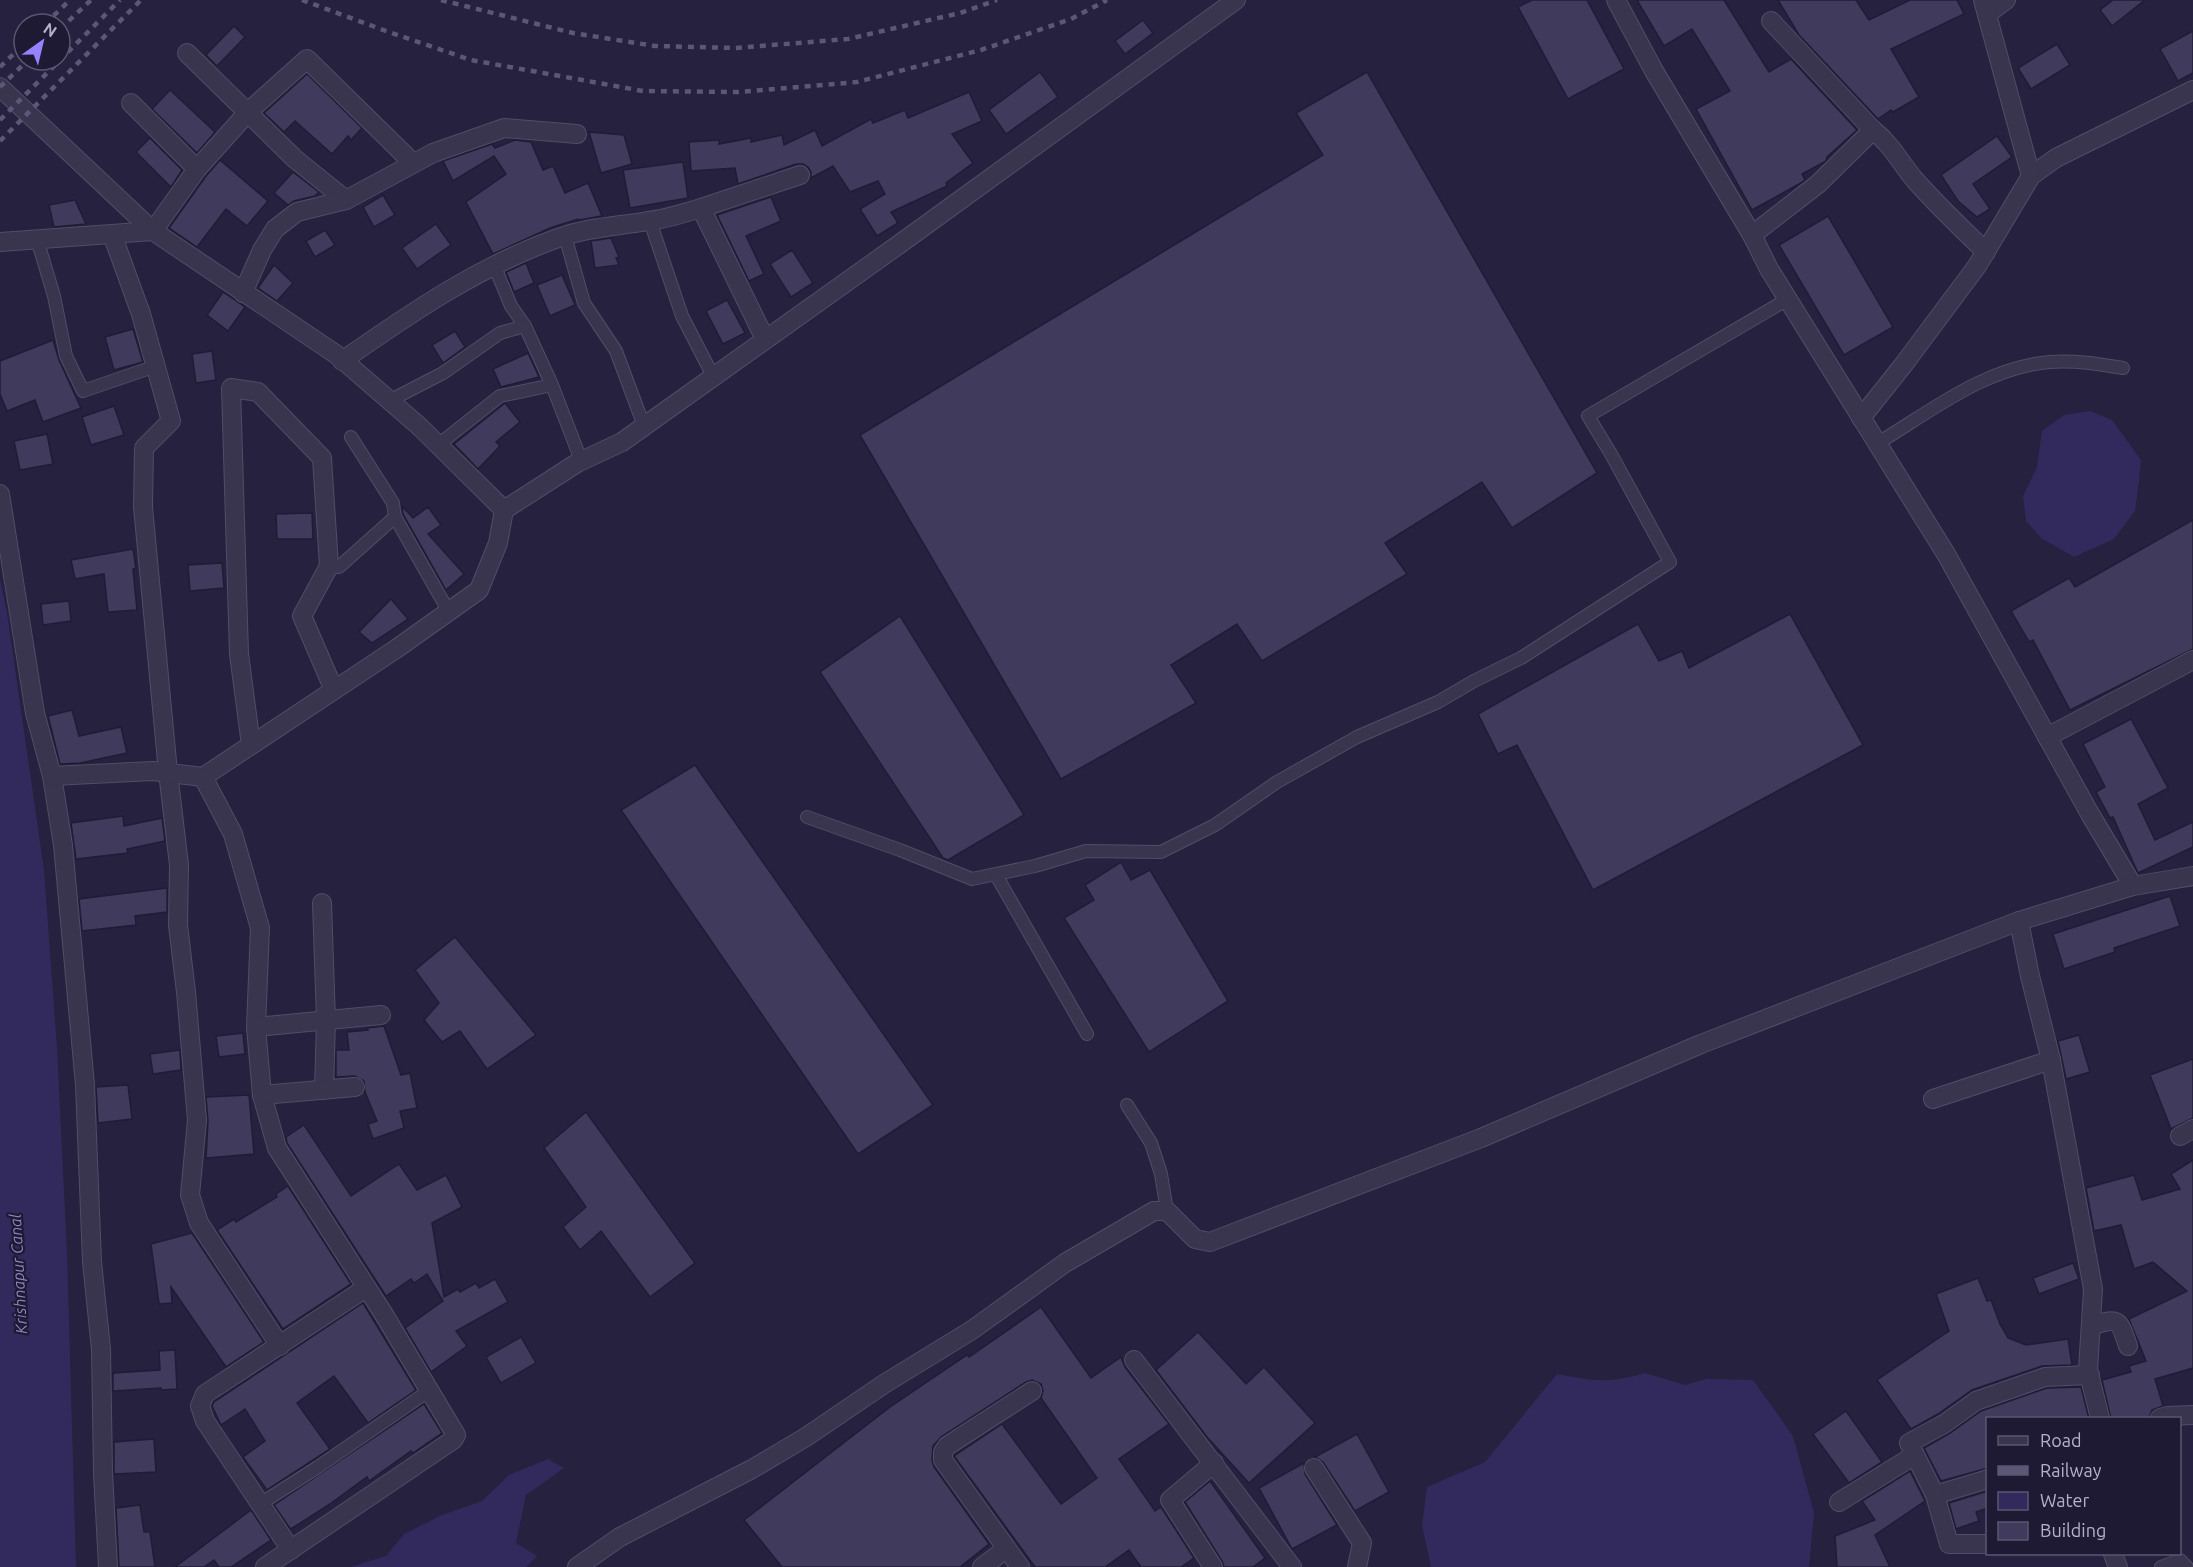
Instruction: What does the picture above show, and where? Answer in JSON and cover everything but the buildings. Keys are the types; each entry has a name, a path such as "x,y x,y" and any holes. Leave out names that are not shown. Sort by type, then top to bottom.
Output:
{"street":[{"path":"52,776 153,771 203,777 479,590 498,543 504,510 581,460 622,442 1236,0"},
{"path":"1616,0 1654,71 1752,235 1769,269 1946,554 2090,814 2133,886"},
{"path":"2006,0 1985,7 2031,176"},
{"path":"1771,21 1873,130 1891,146 1913,177 1947,215 1986,252"},
{"path":"187,53 249,111 295,159 346,200"},
{"path":"153,231 197,169 249,111 308,59 413,163"},
{"path":"0,87 153,231 338,355 342,361 420,427 504,510"},
{"path":"1861,417 1904,364 1986,252 2031,176 2056,158 2193,90"},
{"path":"130,103 197,169"},
{"path":"243,293 262,250 275,229 297,212 346,200 433,153 504,128 577,134"},
{"path":"1752,235 1818,184 1873,130"},
{"path":"342,361 406,317 495,265 565,236 588,229 650,221 800,175"},
{"path":"701,207 765,339"},
{"path":"0,243 153,231"},
{"path":"112,234 141,314 171,421 144,448 143,507 178,864 178,925 197,1120 190,1195 199,1223 280,1346"},
{"path":"251,745 239,654 231,388 258,392 322,458 329,566 302,616 334,690"},
{"path":"0,494 35,713 52,776 63,845 85,1085 92,1262 101,1348 103,1473 108,1567"},
{"path":"2047,736 2193,660"},
{"path":"203,777 233,834 260,928 256,1027 262,1095 277,1148 453,1426 456,1435 453,1440 265,1567"},
{"path":"577,1567 620,1537 752,1469 806,1437 884,1384 972,1330 1065,1263 1154,1211 1167,1211 1195,1239 1210,1242 1480,1138 1701,1044 2019,921 2133,886 2193,876"},
{"path":"322,903 326,1020 324,1090"},
{"path":"2019,921 2050,1060 2093,1289 2090,1375 2100,1417"},
{"path":"256,1027 381,1015"},
{"path":"1933,1099 2050,1060"},
{"path":"262,1095 355,1087"},
{"path":"291,1551 205,1420 200,1406 205,1394 366,1288"},
{"path":"2091,1326 2113,1319 2121,1324 2128,1346"},
{"path":"1134,1360 1292,1567"},
{"path":"1986,1544 1948,1544 1935,1495 1909,1443 1944,1424 1976,1401 2045,1377 2090,1375"},
{"path":"1020,1567 943,1460 943,1452 947,1446 1032,1391"},
{"path":"2165,1417 2193,1415"},
{"path":"1839,1502 1915,1455"},
{"path":"1213,1567 1170,1500 1214,1463"},
{"path":"1314,1468 1362,1543 1357,1567"},
{"path":"1935,1495 1986,1480"},
{"path":"982,1567 1006,1549"}],"lane":[{"path":"650,221 682,316 713,376"},
{"path":"565,236 584,303 616,351 644,426"},
{"path":"37,239 54,296 66,356 83,391 156,366"},
{"path":"495,265 511,306 525,326 552,385 581,460"},
{"path":"807,817 900,850 972,879 1035,866 1086,851 1161,852 1215,825 1277,782 1357,737 1438,702 1521,658 1670,562 1588,416 1788,299"},
{"path":"389,401 443,373 500,333 525,326"},
{"path":"1878,443 1943,402 2012,369 2049,362 2083,362 2123,368"},
{"path":"438,445 500,396 552,385"},
{"path":"351,436 393,503 395,517 449,612"},
{"path":"329,566 339,567 395,517"},
{"path":"996,874 1087,1034"},
{"path":"1127,1105 1151,1143 1161,1174 1167,1211"},
{"path":"260,1504 430,1390"},
{"path":"2161,1567 2180,1560 2187,1567"}],"water":[{"path":"2090,411 2112,420 2141,460 2139,481 2135,511 2114,539 2074,557 2041,538 2026,521 2023,496 2037,467 2042,431 2064,415"},
{"name":"Krishnapur Canal","path":"0,580 7,613 44,870 57,1048 67,1253 76,1567 0,1567"},
{"path":"1645,1373 1685,1385 1706,1379 1753,1380 1793,1436 1814,1513 1809,1567 1431,1567 1422,1525 1427,1487 1485,1462 1557,1374 1611,1380"},
{"path":"548,1459 564,1468 526,1495 516,1543 537,1556 526,1567 351,1567 386,1556 404,1534 442,1515 482,1501 509,1475"}],"railway":[{"path":"58,12 70,0"},
{"path":"72,18 91,0"},
{"path":"0,120 120,0"},
{"path":"0,141 141,0"},
{"path":"302,0 471,60 643,91 738,92 857,82 981,50 1071,19 1107,0"},
{"path":"441,0 573,33 655,46 735,48 848,39 960,13 997,0"},
{"path":"0,67 12,56"},
{"path":"0,87 16,72"}]}
